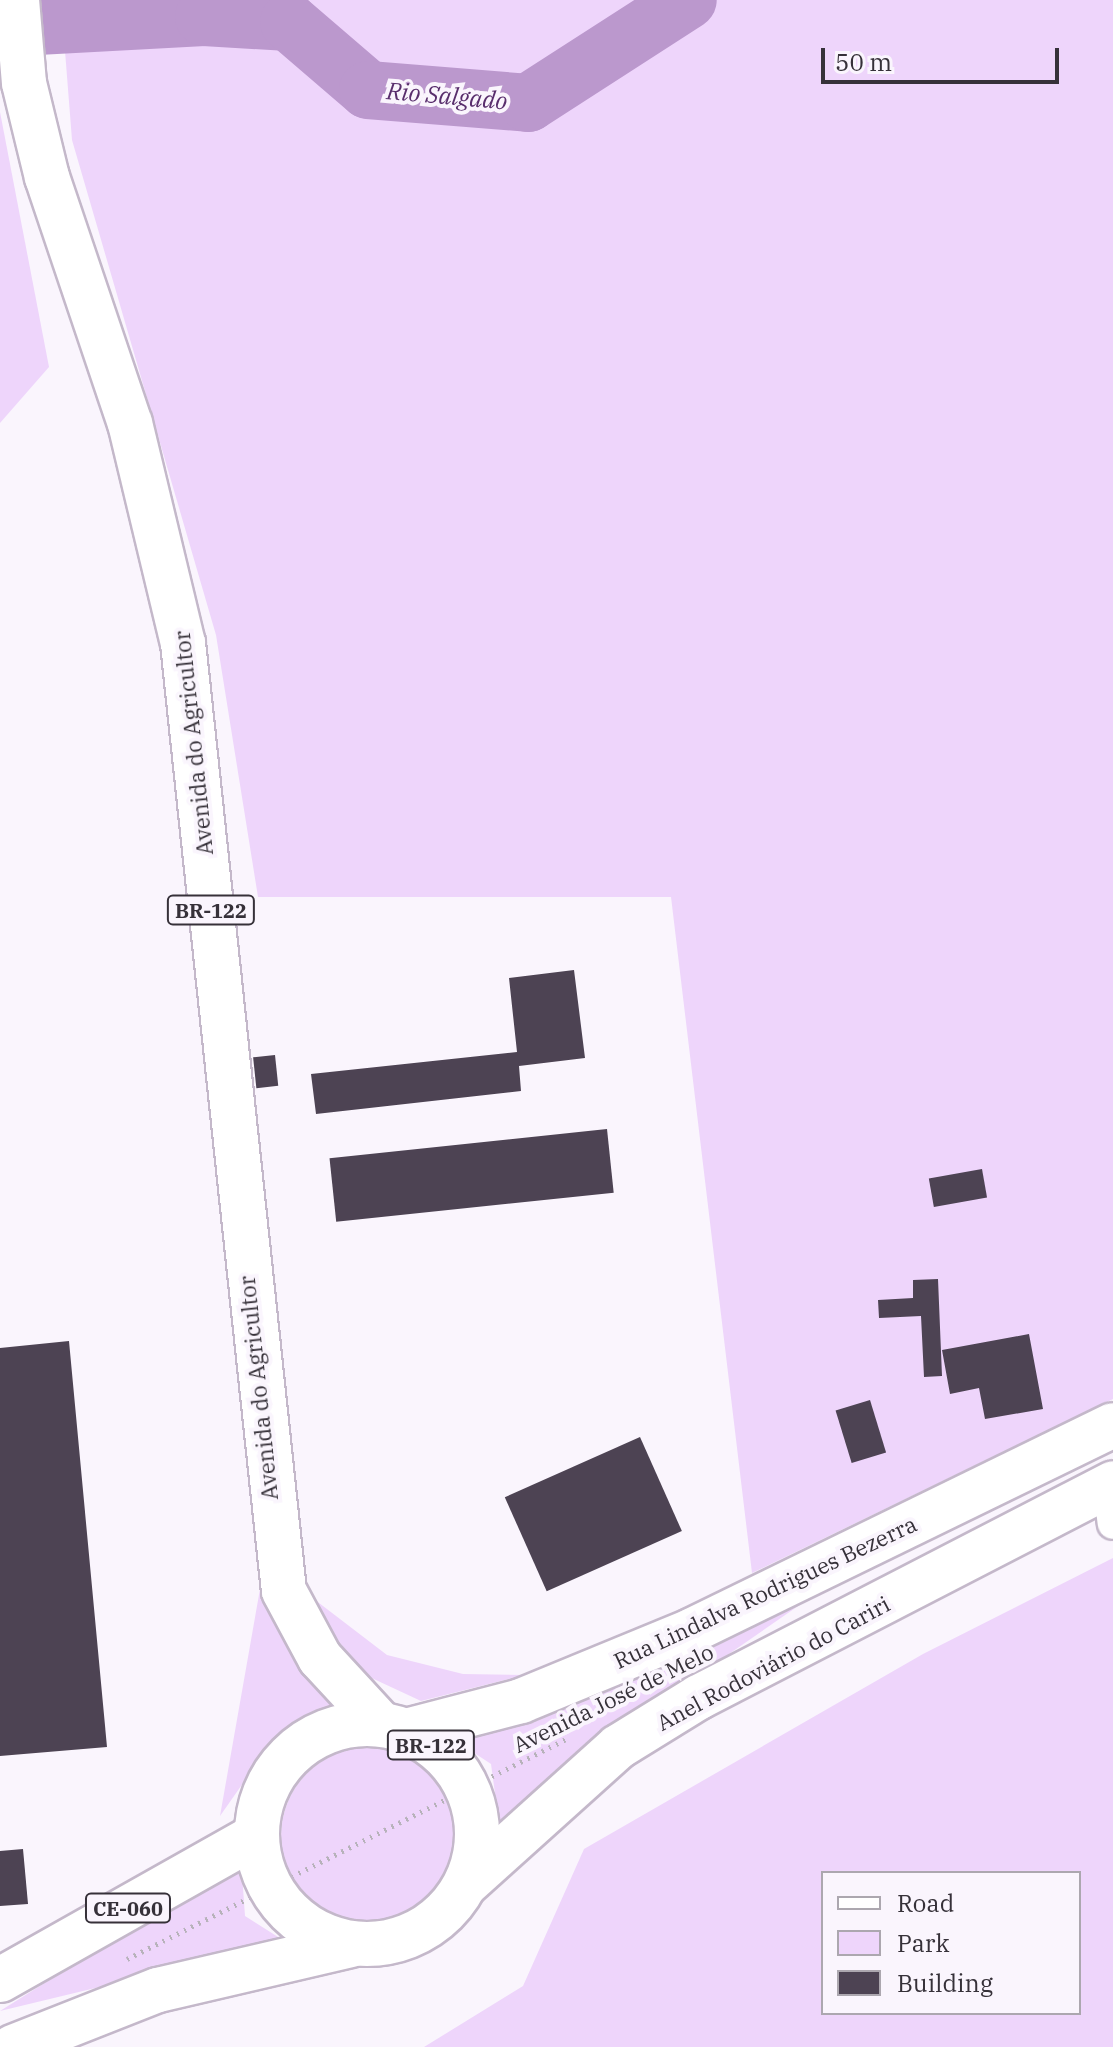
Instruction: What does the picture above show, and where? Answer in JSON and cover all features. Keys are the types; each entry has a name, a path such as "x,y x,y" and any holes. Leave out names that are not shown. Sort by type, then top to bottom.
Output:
{"main road":[{"name":"Avenida do Agricultor","path":"17,0 24,83 47,177 161,530 183,643 284,1591 320,1658 394,1727"},
{"name":"Rua Lindalva Rodrigues Bezerra","path":"394,1727 521,1701 693,1630 1113,1425"},
{"name":"Anel Rodoviário do Cariri","path":"13,2047 158,1990 351,1945 413,1935 444,1914 467,1883 618,1747 686,1705 1111,1497"},
{"name":"Anel Rodoviário do Cariri","path":"394,1727 439,1750 466,1787 477,1848 467,1883"},
{"name":"BR-122","path":"351,1945 302,1925 271,1888 256,1836 261,1801 277,1768 303,1743 335,1728 394,1727"},
{"name":"CE-060","path":"0,1980 256,1836"}],"path":[{"name":"Avenida José de Melo","path":"114,1965 581,1732"}],"green space":[{"path":"61,0 1113,0 1113,1399 752,1573 671,897 258,897 216,635 72,140"},
{"path":"0,112 49,367 0,423"},
{"path":"1113,1558 1113,2047 424,2047 523,1986 584,1849 923,1654"},
{"path":"263,1572 292,1656 332,1705 274,1739 220,1816"},
{"path":"830,1584 580,1757 500,1830 491,1764 444,1733"},
{"path":"306,1593 387,1655 463,1674 525,1675 421,1701 363,1674 315,1626"},
{"path":"370,1747 404,1754 433,1773 452,1802 459,1836 452,1870 433,1899 404,1918 370,1925 336,1918 307,1899 288,1870 281,1836 288,1802 307,1773 336,1754"},
{"path":"241,1860 245,1916 286,1942 0,2011"}],"building":[{"path":"574,970 585,1058 519,1066 521,1091 316,1114 311,1074 517,1052 509,978"},
{"path":"275,1055 278,1086 256,1088 253,1057"},
{"path":"607,1129 614,1193 336,1222 330,1158"},
{"path":"982,1169 987,1198 934,1207 929,1178"},
{"path":"938,1279 942,1376 924,1377 921,1316 879,1318 878,1300 913,1298 913,1280"},
{"path":"1029,1334 1043,1409 985,1419 979,1388 950,1394 942,1350"},
{"path":"69,1341 107,1747 0,1756 0,1348"},
{"path":"870,1400 886,1453 852,1463 836,1411"},
{"path":"640,1437 682,1531 547,1591 505,1497"},
{"path":"23,1849 28,1904 0,1906 0,1851"}],"waterway":[{"name":"Rio Salgado","path":"0,28 204,17 289,22 368,90 528,103 688,0"}]}
